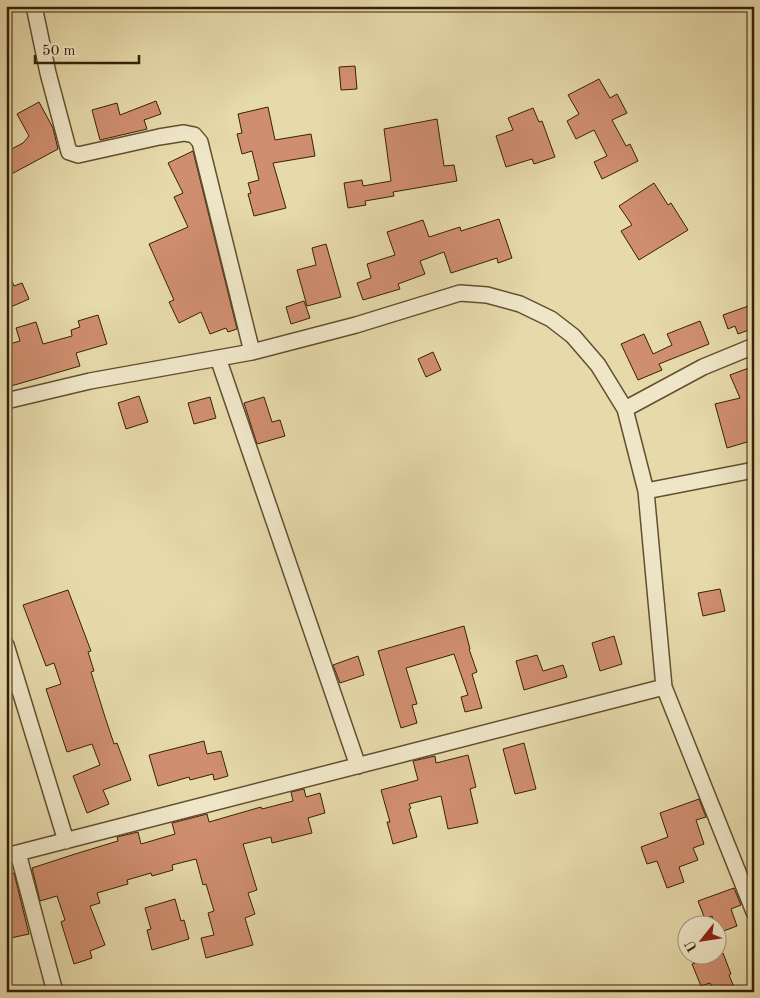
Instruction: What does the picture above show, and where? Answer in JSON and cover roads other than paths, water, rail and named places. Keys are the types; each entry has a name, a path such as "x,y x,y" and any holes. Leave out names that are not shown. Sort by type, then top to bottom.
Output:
{"street":[{"path":"34,6 48,73 69,152 78,155 184,133 194,135 200,142 252,352"},
{"path":"6,401 90,381 252,352 356,325 460,293 487,295 528,308 551,319 573,336 598,365 625,409 646,491 664,687 753,910"},
{"path":"625,409 703,367 754,346"},
{"path":"218,358 358,766"},
{"path":"646,491 754,470"},
{"path":"6,645 66,841"},
{"path":"55,992 12,855 664,687"}]}
